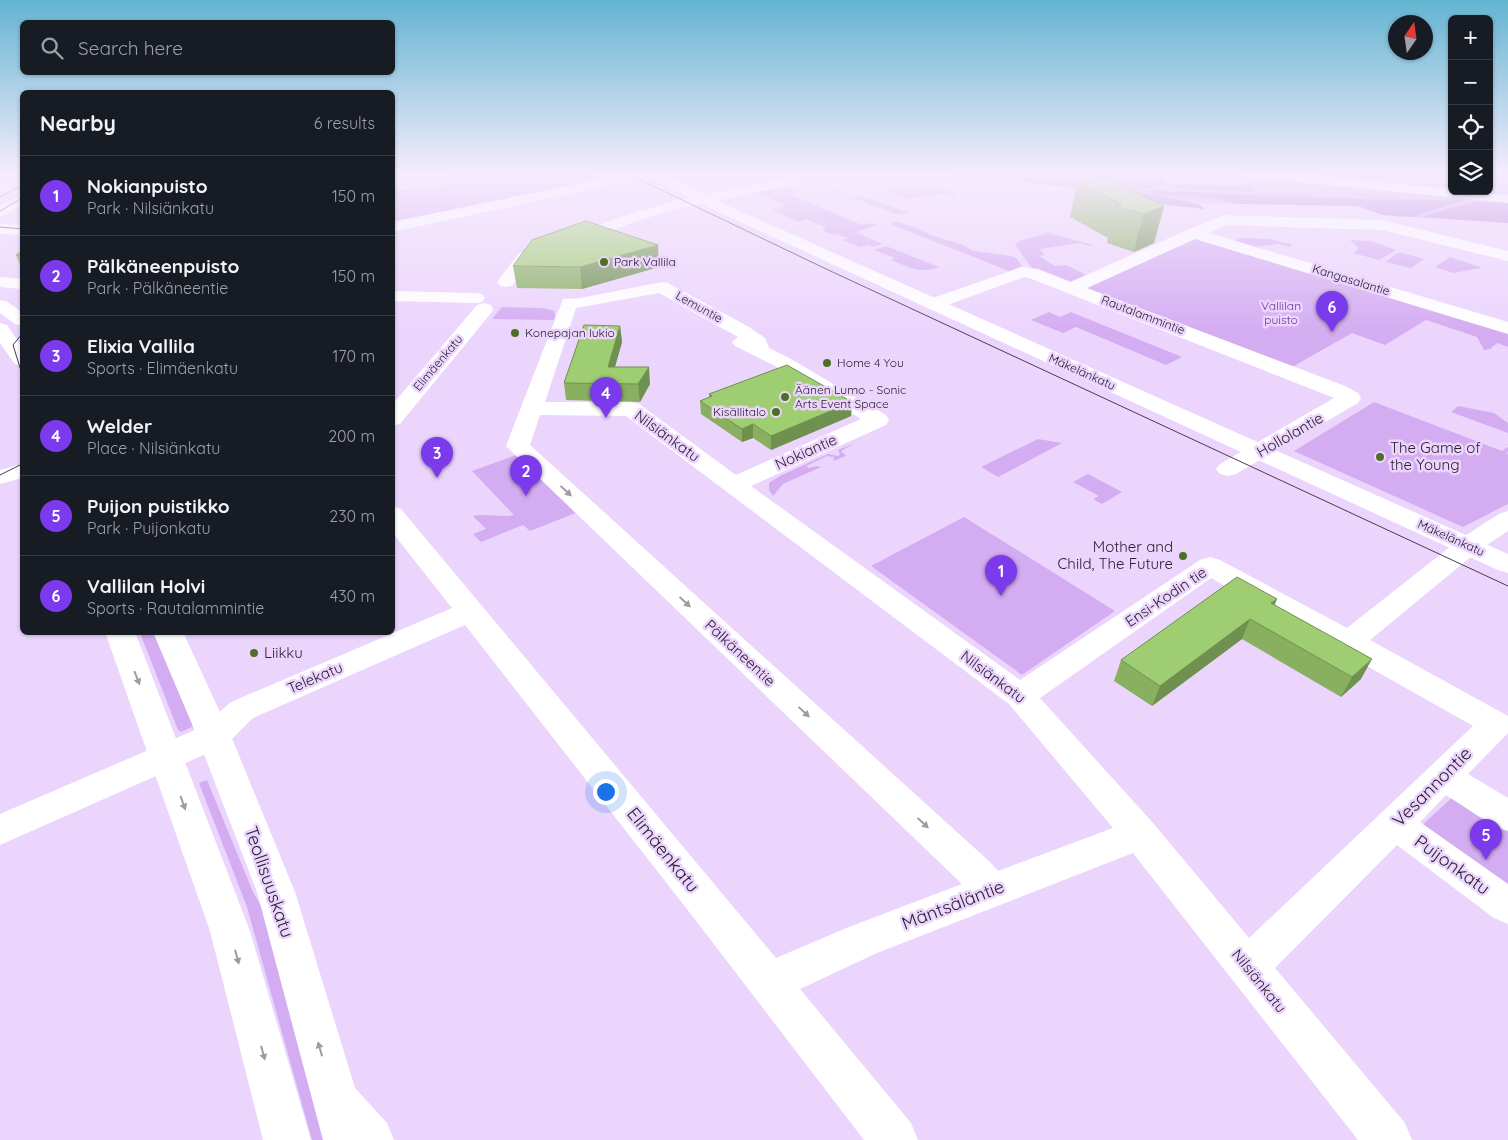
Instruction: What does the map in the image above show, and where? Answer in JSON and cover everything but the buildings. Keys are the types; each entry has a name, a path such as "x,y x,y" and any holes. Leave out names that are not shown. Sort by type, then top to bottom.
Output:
{"street":[{"path":"506,282 524,258 610,226"},
{"name":"Mäkelänkatu","path":"763,226 1508,564"},
{"path":"1072,288 1209,226"},
{"path":"1387,226 1508,256"},
{"path":"1,228 20,230"},
{"name":"Kangasalantie","path":"1193,233 1508,328"},
{"name":"Rautalammintie","path":"933,304 1022,272 1032,273 1338,391 1350,398"},
{"path":"0,282 20,284"},
{"name":"Lemuntie","path":"569,303 581,303 662,287 742,331 758,342 759,349"},
{"name":"Elimäenkatu","path":"395,296 480,303 395,414"},
{"name":"Lemuntie","path":"532,408 550,399 583,312 658,296 740,341 759,349 878,420"},
{"name":"Pälkäneentie","path":"569,303 518,446 977,874 990,890"},
{"path":"0,305 20,319"},
{"path":"1480,318 1500,308"},
{"path":"9,331 20,356"},
{"name":"Hollolantie","path":"1228,469 1350,398"},
{"name":"Nilsiänkatu","path":"532,408 631,409 1020,696 1140,834 1388,1140"},
{"name":"Nokiantie","path":"733,485 878,420"},
{"name":"Elimäenkatu","path":"395,518 894,1140"},
{"path":"1349,642 1468,545 1508,519"},
{"name":"Ensi-Kodin tie","path":"1020,696 1210,566 1349,642"},
{"name":"Telekatu","path":"0,830 162,745 214,736 242,710 471,611"},
{"path":"121,635 230,931 287,1140"},
{"name":"Teollisuuskatu","path":"169,635 214,736 276,892 347,1140"},
{"name":"Vesannontie","path":"1246,966 1274,943 1496,724 1349,642"},
{"path":"1443,776 1508,816"},
{"name":"Puijonkatu","path":"1396,824 1508,906"},
{"name":"Mäntsäläntie","path":"769,982 863,940 1140,834"},
{"path":"334,1096 370,1140"}],"green space":[{"path":"824,226 873,226 856,232 882,244 874,247 868,245 860,247 843,240 848,238 823,231 825,230 822,229 826,227"},
{"path":"896,226 915,227 931,235 963,245 973,251 1012,256 1022,266 1009,271"},
{"path":"1048,233 1093,245 1080,243 1040,249 1045,255 1039,256 1055,266 1066,265 1086,275 1067,283 1033,270 1015,244 1019,241"},
{"name":"Vallilan puisto","path":"1196,238 1508,332 1508,347 1497,343 1490,349 1484,350 1477,337 1426,320 1385,345 1352,333 1292,367 1085,289"},
{"path":"1241,238 1269,239 1293,245 1288,247 1279,244 1253,247 1233,241"},
{"path":"1350,240 1371,241 1396,250 1379,260 1353,253 1359,249"},
{"path":"886,246 939,267 925,270 909,268 891,260 895,258 874,250"},
{"path":"1402,253 1424,259 1411,268 1386,262 1396,254"},
{"path":"1450,257 1481,268 1453,273 1435,267"},
{"path":"502,307 544,308 554,311 554,320 492,319"},
{"path":"1049,312 1060,317 1071,312 1182,357 1166,365 1076,327 1063,333 1031,320"},
{"path":"1374,402 1502,451 1508,447 1508,452 1506,453 1508,454 1508,504 1463,527 1294,451"},
{"path":"1458,406 1494,413 1508,423 1508,433 1451,412"},
{"path":"1038,439 1062,443 998,477 981,467"},
{"path":"855,443 841,451 846,456 833,461 834,457 827,456 806,466 809,468 821,467 783,484 773,496 769,490 769,483 780,476 828,454 838,456 840,454 838,450"},
{"path":"516,455 576,513 530,531 523,525 481,542 473,534 486,529 473,516 514,515 472,471"},
{"path":"1088,474 1122,492 1102,504 1093,499 1099,496 1073,482"},
{"path":"964,517 1115,611 1022,675 871,566"},
{"path":"141,635 159,635 196,725 181,732 178,730"},
{"path":"207,780 253,892 268,918 330,1140 312,1140 247,907 199,783"},
{"path":"1455,795 1508,829 1508,891 1419,828"}],"tram line":[{"path":"737,226 1508,586"},
{"path":"0,227 20,229"},
{"path":"20,336 13,345 20,368"},
{"path":"0,475 20,465"}],"place":[{"name":"Park Vallila","path":"604,262"},
{"name":"Vallilan Holvi","path":"1332,332"},
{"name":"Konepajan lukio","path":"515,333"},
{"name":"Home 4 You","path":"827,363"},
{"name":"Äänen Lumo - Sonic Arts Event Space","path":"785,397"},
{"name":"Kisällitalo","path":"776,412"},
{"name":"Welder","path":"606,418"},
{"name":"The Game of the Young","path":"1380,457"},
{"name":"Elixia Vallila","path":"437,478"},
{"name":"Pälkäneenpuisto","path":"526,496"},
{"name":"Mother and Child, The Future","path":"1183,556"},
{"name":"Nokianpuisto","path":"1001,596"},
{"name":"Liikku","path":"254,653"},
{"name":"Puijon puistikko","path":"1486,860"}]}
